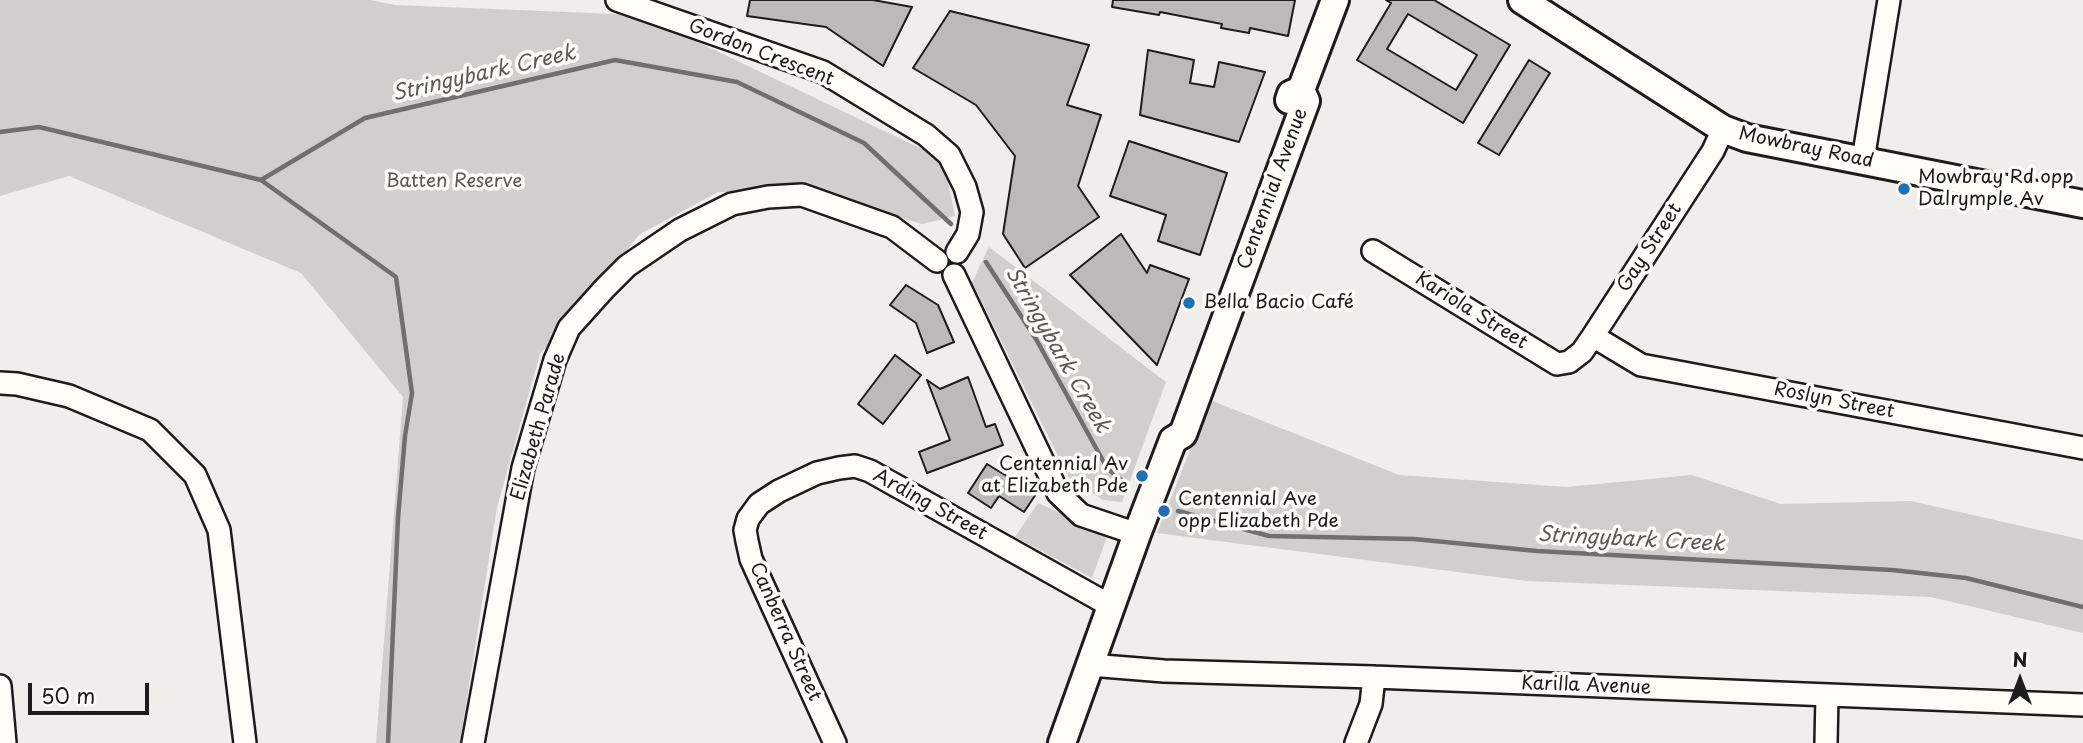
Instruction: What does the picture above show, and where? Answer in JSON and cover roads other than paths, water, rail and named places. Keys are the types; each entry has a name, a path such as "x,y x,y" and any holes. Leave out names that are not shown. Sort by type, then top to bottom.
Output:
{"main road":[{"name":"Centennial Avenue","path":"1062,743 1173,440 1168,429 1291,94 1301,90 1335,0"},
{"name":"Mowbray Road","path":"1522,0 1723,129 1747,138 2083,204"}],"street":[{"name":"Gordon Crescent","path":"617,0 823,72 926,135 949,155 965,187 972,212 968,234 957,252"},
{"path":"1863,160 1889,0"},
{"name":"Gay Street","path":"1569,362 1582,352 1593,336 1713,151 1723,129"},
{"name":"Elizabeth Parade","path":"473,743 523,468 555,360 569,328 605,288 627,266 680,230 732,204 768,197 803,195 892,227 937,261"},
{"path":"951,250 962,258 963,265 954,275 941,273 937,261 944,251 951,250"},
{"name":"Kariola Street","path":"1373,251 1557,364 1569,362"},
{"path":"954,275 1058,493 1081,515 1137,534"},
{"name":"Roslyn Street","path":"1593,336 1641,365 2083,448"},
{"path":"0,383 17,384 69,396 150,430 195,475 219,530 245,743"},
{"name":"Arding Street","path":"748,519 759,504 779,491 817,473 855,466 870,471 1111,606"},
{"name":"Canberra Street","path":"748,519 746,530 751,559 835,743"},
{"name":"Karilla Avenue","path":"1090,665 1164,671 2083,705"},
{"path":"1356,743 1371,704 1374,677"},
{"path":"0,686 5,743"},
{"path":"1826,743 1827,695"}],"waterway":[{"name":"Stringybark Creek","path":"0,132 39,127 261,180 365,118 615,60 737,82 864,143 951,224"},
{"path":"261,180 396,277 412,393 405,436 398,518 388,743"},
{"name":"Stringybark Creek","path":"986,262 1036,339 1107,468 1127,485"},
{"name":"Stringybark Creek","path":"1178,511 1269,536 1414,539 1537,551 1892,570 1966,578 2083,607"}],"place":[{"name":"Mowbray Rd opp Dalrymple Av","path":"1904,189"},
{"name":"Bella Bacio Café","path":"1189,303"},
{"name":"Centennial Av at Elizabeth Pde","path":"1142,476"},
{"name":"Centennial Ave opp Elizabeth Pde","path":"1164,511"}],"park label":[{"name":"Batten Reserve","path":"454,182"}]}
